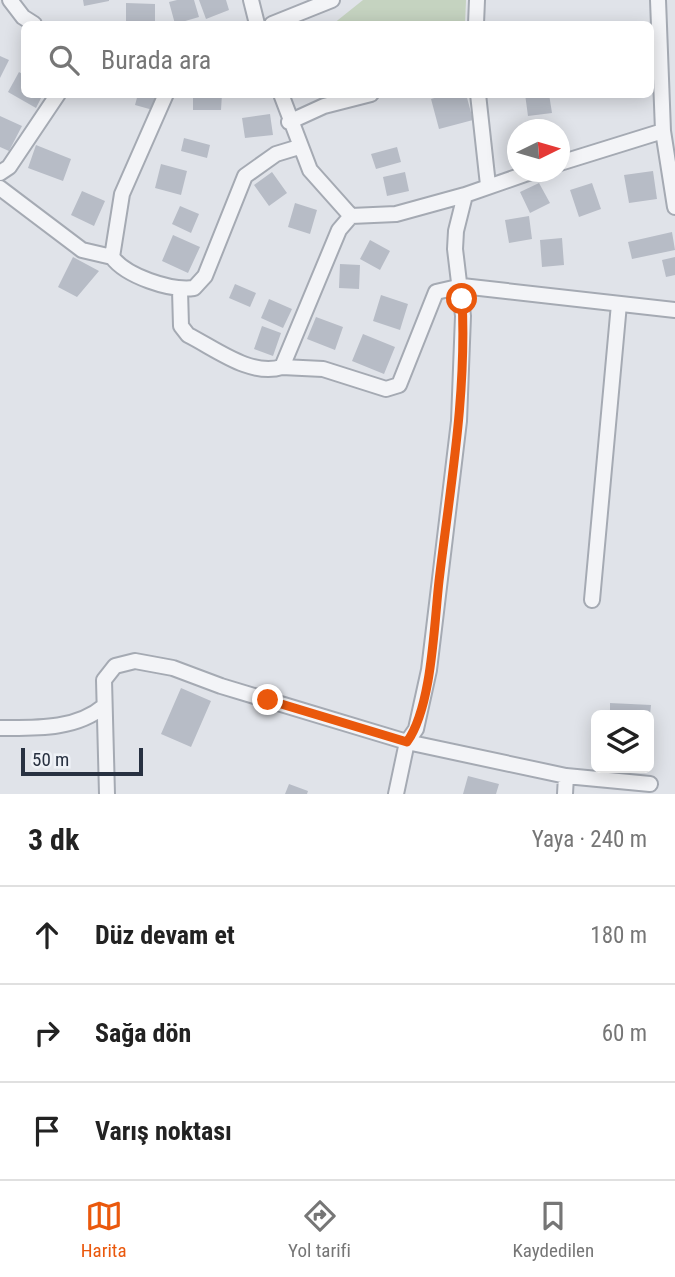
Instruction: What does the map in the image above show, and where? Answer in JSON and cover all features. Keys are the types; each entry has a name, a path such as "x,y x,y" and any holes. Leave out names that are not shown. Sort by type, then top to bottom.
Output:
{"street":[{"path":"10,0 29,21"},
{"path":"251,0 256,21"},
{"path":"280,21 332,0"},
{"path":"476,21 477,0"},
{"path":"658,0 654,35 663,131 675,207"},
{"path":"0,173 9,167 55,98"},
{"path":"112,257 122,194 164,98"},
{"path":"282,98 289,122 310,170 351,216"},
{"path":"289,122 324,106 355,98"},
{"path":"478,98 488,185"},
{"path":"570,160 663,131"},
{"path":"0,188 82,250 112,257 119,267 180,290 194,288 205,276 245,176 276,154 299,147"},
{"path":"282,368 339,230 351,216 396,214 465,195 507,179"},
{"path":"396,794 407,742 416,729 429,670 458,434 462,286 455,240 465,195"},
{"path":"180,290 181,326 188,335 249,366 267,372 282,368 323,369 386,389 399,385 436,292 462,286 675,310"},
{"path":"592,600 619,304"},
{"path":"107,794 104,680 115,666 135,661 173,668 221,686 407,742 566,776 650,784"},
{"path":"0,728 65,724 91,718 104,706"},
{"path":"565,794 566,776"}],"green space":[{"path":"363,0 466,0 465,21 337,21"}],"building":[{"path":"83,0 109,0 109,1 84,6"},
{"path":"194,0 199,17 174,21 169,2"},
{"path":"199,0 226,0 229,10 206,19"},
{"path":"126,3 155,4 155,21 126,21"},
{"path":"0,56 9,60 0,78"},
{"path":"19,72 21,98 41,98 36,108 8,92"},
{"path":"137,98 155,98 153,110 135,105"},
{"path":"193,98 222,98 221,110 193,110"},
{"path":"467,98 473,120 439,129 431,99"},
{"path":"526,98 550,98 552,113 528,116"},
{"path":"270,114 273,135 245,138 242,118"},
{"path":"0,116 22,126 9,151 0,147"},
{"path":"184,138 210,145 207,158 181,151"},
{"path":"36,145 71,159 63,181 28,168"},
{"path":"397,147 401,162 376,169 371,154"},
{"path":"161,164 187,171 181,195 155,188"},
{"path":"653,171 657,199 629,203 624,175"},
{"path":"272,172 287,193 269,206 254,185"},
{"path":"405,172 409,191 387,196 383,177"},
{"path":"539,183 550,203 530,213 520,192"},
{"path":"592,183 601,209 579,217 570,190"},
{"path":"82,191 105,201 94,226 71,215"},
{"path":"295,203 317,210 310,234 288,227"},
{"path":"180,206 199,214 191,233 172,224"},
{"path":"529,216 532,239 509,243 505,220"},
{"path":"672,232 675,250 632,259 628,242"},
{"path":"173,235 200,247 188,273 162,261"},
{"path":"562,238 564,265 542,267 540,240"},
{"path":"370,240 390,251 380,270 360,259"},
{"path":"73,257 99,271 77,297 58,287"},
{"path":"675,257 675,275 666,277 662,260"},
{"path":"340,264 360,265 359,289 339,288"},
{"path":"235,284 256,293 250,307 229,298"},
{"path":"381,295 408,304 400,330 373,321"},
{"path":"269,299 292,309 283,328 261,318"},
{"path":"316,317 343,327 335,350 307,339"},
{"path":"262,326 281,333 273,356 254,349"},
{"path":"363,334 395,347 384,374 352,361"},
{"path":"181,688 211,701 191,747 161,734"},
{"path":"610,703 651,705 650,710 610,710"},
{"path":"468,776 499,784 496,794 463,794"},
{"path":"289,784 308,791 307,794 285,794"}],"route":[{"path":"268,700 407,742 416,729 429,670 459,421 462,299"}]}
